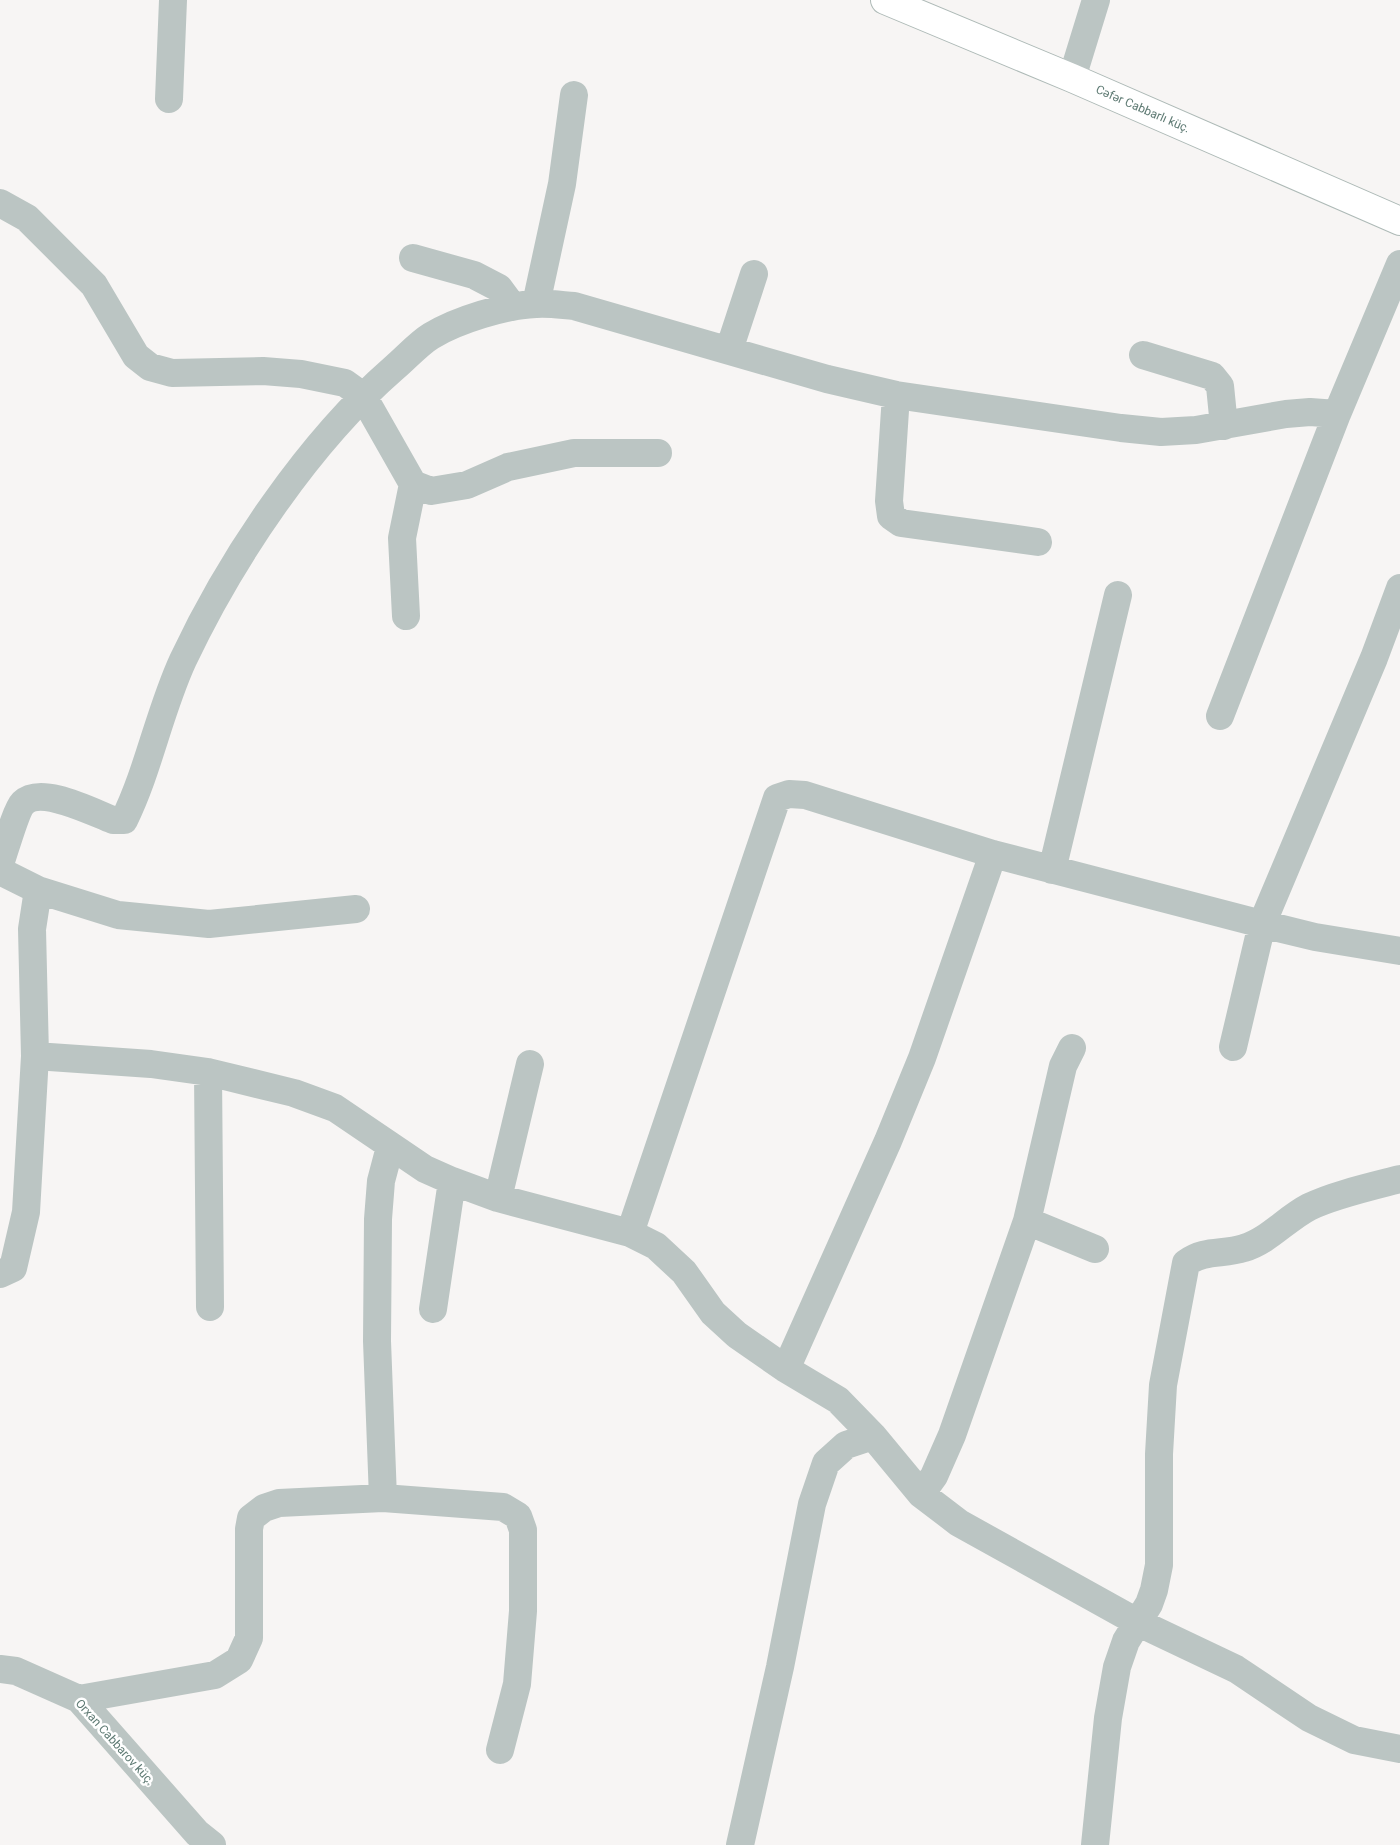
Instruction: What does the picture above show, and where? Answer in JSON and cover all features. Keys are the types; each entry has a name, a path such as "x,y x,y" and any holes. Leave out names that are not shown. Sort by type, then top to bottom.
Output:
{"street":[{"path":"169,99 173,0"},
{"name":"Cəfər Cabbarlı küç.","path":"885,0 1072,78 1400,221"},
{"path":"1072,78 1096,0"},
{"path":"525,305 562,184 574,95"},
{"path":"0,204 28,218 94,285 136,356 150,367 172,373 263,371 301,374 346,383 363,396 413,484 431,491 467,484 508,467 574,453 658,453"},
{"path":"413,258 474,274 525,305"},
{"path":"1220,716 1337,414 1400,264"},
{"path":"729,350 754,274"},
{"path":"0,864 22,804 32,798 46,796 113,820 124,820 164,705 184,660 214,602 256,532 318,447 363,396 431,336 470,320 525,305 574,306 827,379 896,395 1121,428 1161,432 1196,430 1286,414 1310,412 1337,414"},
{"path":"1143,355 1212,376 1220,386 1224,426"},
{"path":"896,395 889,501 891,516 901,523 1038,542"},
{"path":"406,616 402,538 413,484"},
{"path":"1233,1047 1262,924 1374,658 1400,588"},
{"path":"1052,870 1118,595"},
{"path":"630,1233 777,798 790,794 805,795 993,854 1052,870 1262,924 1323,938 1400,951"},
{"path":"786,1369 888,1141 922,1058 993,854"},
{"path":"0,871 38,890 118,915 209,924 356,909"},
{"path":"0,1274 13,1268 26,1212 35,1056 32,929 38,890"},
{"path":"921,1494 934,1476 952,1435 1027,1221 1063,1066 1072,1048"},
{"path":"35,1056 152,1064 208,1072 294,1093 335,1108 390,1148 425,1169 452,1181 498,1198 630,1233 656,1246 684,1272 713,1313 737,1335 786,1369 838,1400 873,1436 921,1494 959,1523 1137,1622 1236,1670 1309,1718 1354,1740 1400,1749"},
{"path":"498,1198 530,1064"},
{"path":"208,1072 210,1307"},
{"path":"383,1498 377,1342 378,1219 381,1181 390,1148"},
{"path":"1095,1845 1108,1718 1117,1666 1126,1641 1149,1604 1159,1565 1159,1454 1163,1385 1186,1263 1197,1255 1244,1248 1262,1239 1285,1221 1310,1206 1400,1179"},
{"path":"433,1309 452,1181"},
{"path":"1027,1221 1095,1250"},
{"path":"740,1845 780,1667 812,1504 826,1463 846,1445 873,1436"},
{"path":"79,1698 215,1674 239,1660 249,1638 249,1529 252,1518 264,1508 279,1503 383,1498 503,1507 518,1516 523,1530 523,1610 517,1684 500,1750"},
{"name":"Orxan Cabbarov küç.","path":"0,1669 16,1671 79,1698 199,1841"}]}
